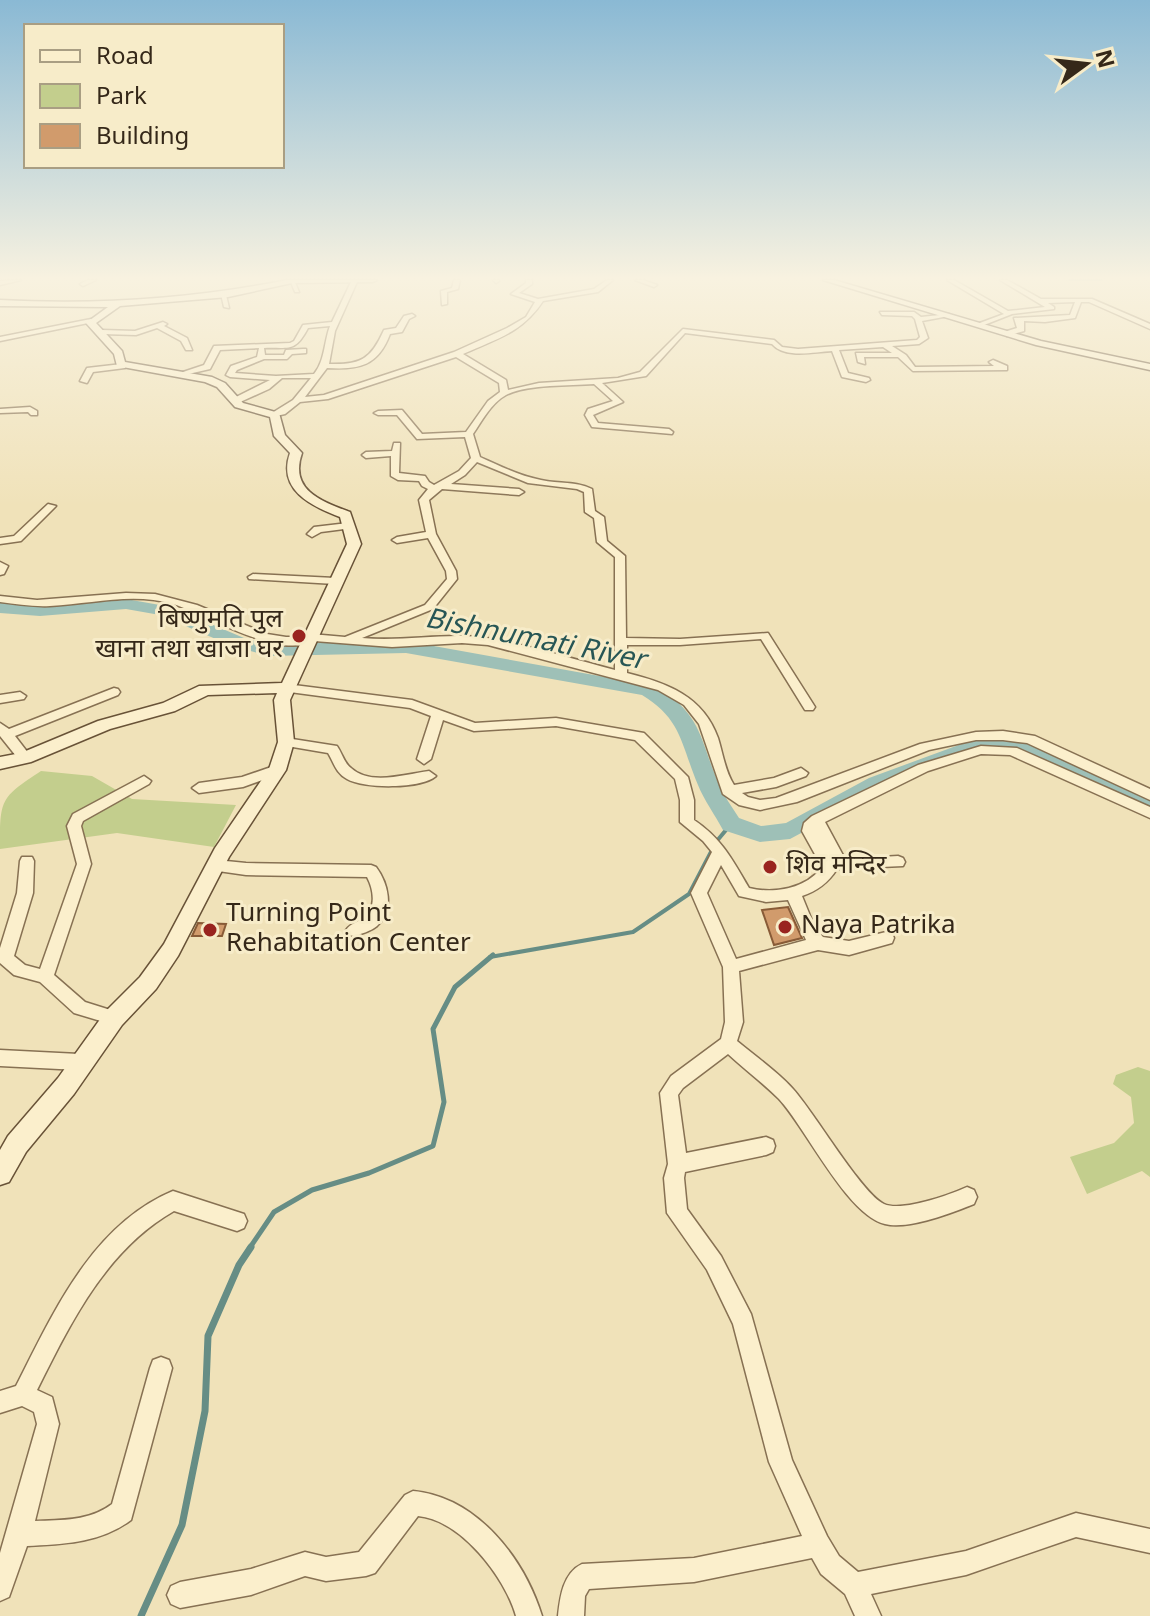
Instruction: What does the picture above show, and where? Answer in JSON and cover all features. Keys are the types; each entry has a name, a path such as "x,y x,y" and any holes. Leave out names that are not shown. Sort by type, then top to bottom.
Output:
{"street":[{"path":"119,355 122,366"},
{"path":"184,373 207,367 211,355"},
{"path":"288,355 263,357 226,372 233,377 316,376"},
{"path":"84,381 90,370 122,366 184,373 221,385 247,410 275,415 290,410 298,396 325,366 324,355"},
{"path":"325,366 351,366 375,355"},
{"path":"298,400 325,397 453,355"},
{"path":"459,355 503,382 504,393"},
{"path":"469,434 491,403 504,393 522,387 618,380 648,372 662,355"},
{"path":"838,355 845,375 866,380"},
{"path":"859,355 862,362"},
{"path":"897,355 909,370 963,372 1004,368 993,362"},
{"path":"1100,355 1150,367"},
{"path":"235,401 266,387 277,378"},
{"path":"594,380 619,402 591,411 589,415 595,425 669,432"},
{"path":"0,411 30,409 34,413"},
{"path":"378,413 399,412 420,437 469,434"},
{"path":"2,1166 66,1086 79,1062 114,1018 148,983 171,950 216,866 277,770 286,742 282,700 286,688 354,544 346,515 315,504 301,493 291,465 296,453 280,436 275,415"},
{"path":"469,434 476,458 500,470 540,484 578,486 589,491 588,507 599,517 602,542 620,556 621,675"},
{"path":"366,455 397,449 394,474 398,477 422,478 425,484 519,492"},
{"path":"347,640 395,623 434,603 452,579 451,571 431,534 424,500 438,487 462,476 476,458"},
{"path":"0,541 17,539 51,506"},
{"path":"312,534 318,529 348,526"},
{"path":"397,540 431,534"},
{"path":"0,565 3,566 0,572"},
{"path":"253,577 335,581"},
{"path":"0,599 35,603 110,596 156,597 272,640 347,640 392,644 462,640 488,642 667,687 698,712 709,729 728,791 739,800 759,805 796,797 925,746 968,735 1013,735 1059,750 1150,795"},
{"path":"621,641 680,642 764,635 809,707"},
{"path":"0,763 25,758 86,731 169,707 205,690 286,688 412,704 474,727 556,722 639,736 681,777 687,800 687,822 708,837 744,892 750,895 793,893 826,877 830,868 809,831 817,820 923,768 981,750 1012,751 1150,813"},
{"path":"25,758 2,731 114,692"},
{"path":"0,699 20,696"},
{"path":"424,759 438,715"},
{"path":"286,742 332,749 338,754 340,765 346,773 362,780 429,776"},
{"path":"199,788 243,782 260,773 277,770"},
{"path":"728,791 776,782 801,773"},
{"path":"45,977 84,864 74,826 78,818 144,781"},
{"path":"817,820 841,865 898,862"},
{"path":"720,851 699,893 731,967 734,1022 728,1044 677,1082 669,1093 678,1164 674,1178 677,1213 714,1263 743,1322 781,1462 818,1545 830,1565 854,1585 868,1616"},
{"path":"27,861 25,893 5,958 20,970 45,977 80,1008 114,1018"},
{"path":"216,866 371,871 377,877 381,894 379,910 372,922 354,930"},
{"path":"793,893 809,932 818,943"},
{"path":"731,967 818,943 849,948 886,938"},
{"path":"728,1044 786,1094 874,1209 886,1215 899,1215 943,1207 967,1197"},
{"path":"0,1058 79,1062"},
{"path":"678,1164 766,1146"},
{"path":"0,1588 19,1534 48,1424 44,1405 12,1398 75,1294 153,1209 173,1201 237,1221"},
{"path":"19,1534 87,1529 111,1521 122,1511 161,1368"},
{"path":"180,1595 251,1582 305,1564 326,1569 366,1564 413,1503 423,1502 458,1518 506,1564 529,1616"},
{"path":"854,1585 966,1563 1076,1525 1150,1541"},
{"path":"571,1616 573,1594 582,1577 694,1570 818,1545"}],"green space":[{"path":"41,771 92,776 132,799 236,805 214,847 117,833 0,849 5,801"},
{"path":"1138,1067 1150,1071 1150,1177 1142,1171 1087,1194 1070,1157 1114,1143 1134,1123 1131,1097 1113,1084 1116,1075"}],"building":[{"name":"Naya Patrika","path":"788,907 802,938 774,945 762,910"},
{"name":"Turning Point Rehabitation Center","path":"198,923 226,924 222,936 192,936"}],"waterway":[{"name":"Bishnumati River","path":"0,608 40,611 126,604 165,611 238,642 269,650 406,647 648,690 668,702 691,732 709,786 731,824 760,834 790,831 877,783 975,746 1024,748 1150,801"},
{"path":"716,842 731,824"},
{"path":"491,957 633,932 689,894 712,850"},
{"path":"249,1249 274,1212 312,1190 369,1173 433,1146 444,1102 433,1029 455,987 491,957"},
{"path":"141,1616 182,1525 205,1411 208,1336 239,1265 251,1247"}],"place":[{"name":"बिष्णुमति पुल खाना तथा खाजा घर","path":"299,636"},
{"name":"शिव मन्दिर","path":"770,867"},
{"name":"Naya Patrika","path":"785,927"},
{"name":"Turning Point Rehabitation Center","path":"210,930"}]}
